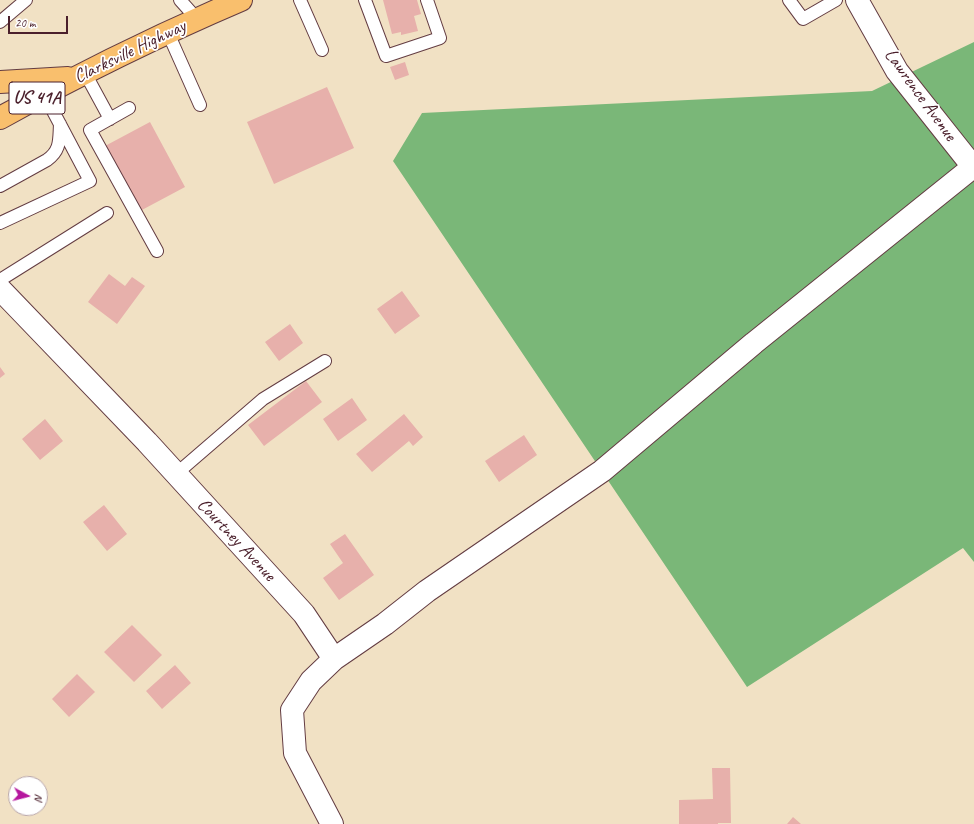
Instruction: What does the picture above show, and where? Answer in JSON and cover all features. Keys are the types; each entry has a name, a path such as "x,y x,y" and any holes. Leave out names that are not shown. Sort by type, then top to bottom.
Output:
{"main road":[{"name":"Clarksville Highway","path":"0,118 80,76 197,19 241,0"},
{"path":"0,82 80,76"}],"street":[{"name":"Lawrence Avenue","path":"857,0 897,71 974,167"},
{"path":"332,824 295,753 292,710 311,681 334,659 385,624 427,591 602,471 754,343 974,167"},
{"name":"Courtney Avenue","path":"0,289 176,474 304,614 334,659"}],"lane":[{"path":"0,22 26,0"},
{"path":"180,0 197,19"},
{"path":"300,0 322,50"},
{"path":"365,0 386,56 440,38 427,0"},
{"path":"789,0 803,19 836,0"},
{"path":"168,33 200,105"},
{"path":"80,76 110,119"},
{"path":"0,223 90,181 44,94"},
{"path":"129,108 90,130 157,251"},
{"path":"0,186 53,156 57,150 59,122"},
{"path":"0,280 107,213"},
{"path":"176,474 263,399 325,360"}],"green space":[{"path":"974,42 974,562 963,548 747,687 393,161 422,113 872,91"}],"building":[{"path":"383,0 417,0 421,14 414,16 418,31 401,35 401,32 392,34"},
{"path":"405,62 409,75 395,80 390,67"},
{"path":"327,87 354,148 274,184 247,122"},
{"path":"150,122 185,187 140,211 105,146"},
{"path":"109,274 125,286 132,277 145,286 117,324 88,302"},
{"path":"402,291 420,316 395,334 377,309"},
{"path":"290,324 303,343 279,361 265,342"},
{"path":"0,367 5,374 0,378"},
{"path":"306,381 322,402 264,446 248,425"},
{"path":"352,398 367,420 338,441 323,419"},
{"path":"404,414 423,437 413,446 409,441 372,472 356,454"},
{"path":"45,419 63,441 40,460 22,439"},
{"path":"524,435 537,455 499,482 485,461"},
{"path":"104,505 127,534 107,551 83,522"},
{"path":"345,534 374,575 339,600 323,578 343,563 330,544"},
{"path":"132,625 162,655 134,682 104,652"},
{"path":"175,665 191,683 162,709 146,691"},
{"path":"77,674 95,692 69,717 52,699"},
{"path":"712,768 730,768 731,823 679,824 679,800 713,799"},
{"path":"793,817 801,824 787,824"}]}
